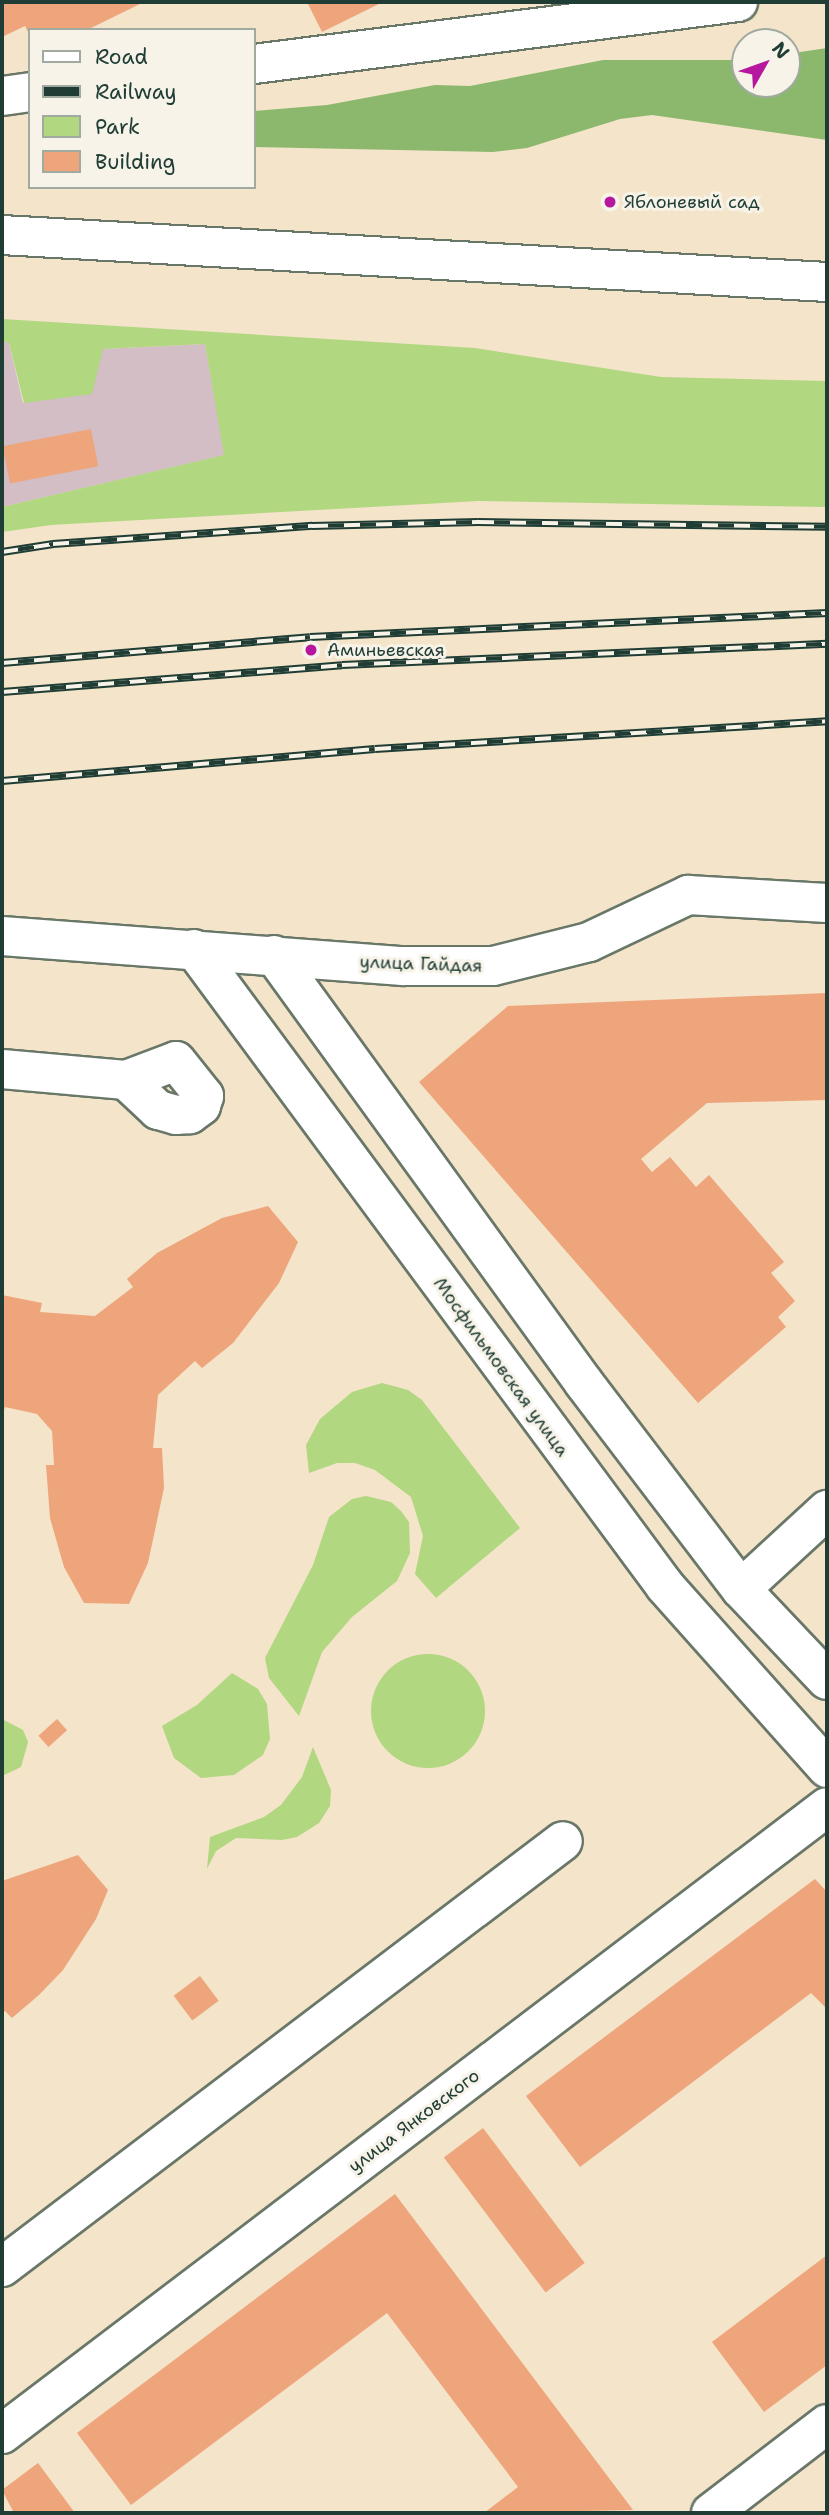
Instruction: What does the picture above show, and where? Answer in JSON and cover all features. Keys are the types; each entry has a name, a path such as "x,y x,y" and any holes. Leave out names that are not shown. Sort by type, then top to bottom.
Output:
{"street":[{"path":"256,64 738,2"},
{"path":"2,96 28,92"},
{"path":"2,235 827,282"},
{"name":"улица Гайдая","path":"2,936 403,966 493,966 589,942 688,895 827,903"},
{"name":"Мосфильмовская улица","path":"194,949 665,1586 827,1768"},
{"path":"274,955 584,1383 741,1589 827,1679"},
{"path":"2,1069 126,1080"},
{"path":"741,1589 824,1521"},
{"name":"улица Янковского","path":"2,2434 827,1807"},
{"path":"2,2267 563,1841"},
{"path":"711,2513 827,2424"}],"shaded area":[{"path":"2,341 9,343 23,403 103,349 205,344 225,455 2,507"}],"green space":[{"path":"827,48 827,140 652,115 620,119 527,148 493,152 256,147 256,111 327,105 435,85 470,86 603,60 731,60 731,98 801,98 801,52"},
{"path":"2,319 475,348 661,377 827,381 827,507 478,501 51,525 2,532 2,507 224,455 205,344 103,349 92,394 24,403 9,343 2,341"},
{"path":"382,1383 408,1390 422,1400 520,1528 436,1598 415,1574 423,1536 411,1497 375,1470 355,1463 337,1463 309,1473 306,1445 320,1419 352,1392"},
{"path":"366,1496 391,1502 401,1511 409,1522 410,1553 397,1581 352,1617 322,1652 299,1716 269,1678 265,1658 313,1565 329,1517 352,1499"},
{"path":"428,1654 450,1658 469,1670 481,1689 485,1711 481,1733 469,1752 450,1764 428,1768 406,1764 387,1752 375,1733 371,1711 375,1689 387,1670 406,1658"},
{"path":"232,1673 258,1689 267,1704 270,1739 263,1755 234,1775 201,1778 174,1758 162,1726 197,1705"},
{"path":"2,1719 23,1730 28,1742 21,1767 2,1776"},
{"path":"313,1747 331,1790 330,1806 319,1823 297,1837 282,1840 236,1838 216,1851 207,1869 210,1837 264,1817 281,1805 302,1777"}],"building":[{"path":"2,2 144,2 91,28 28,28 28,32 25,26 2,37"},
{"path":"307,2 383,2 322,32"},
{"path":"91,429 98,466 10,483 3,446"},
{"path":"827,993 827,1100 707,1103 641,1159 652,1172 670,1157 696,1187 709,1175 784,1262 771,1273 795,1301 778,1317 786,1327 698,1403 419,1082 508,1006"},
{"path":"268,1206 298,1242 279,1283 233,1343 202,1368 195,1361 158,1395 153,1448 162,1448 164,1488 148,1563 129,1604 84,1603 64,1567 50,1518 46,1465 54,1465 52,1431 37,1414 5,1407 2,1417 2,1295 42,1303 40,1312 95,1316 133,1287 127,1279 157,1253 222,1218"},
{"path":"57,1719 67,1730 48,1747 38,1736"},
{"path":"78,1855 108,1890 96,1919 63,1970 39,1995 12,2018 5,2011 2,2014 2,1881"},
{"path":"815,1879 827,1892 827,2009 811,1993 580,2167 526,2096"},
{"path":"200,1976 219,2001 192,2021 174,1996"},
{"path":"483,2128 585,2263 546,2292 444,2157"},
{"path":"395,2194 633,2510 484,2513 518,2487 387,2313 131,2505 77,2433"},
{"path":"827,2255 827,2365 764,2412 712,2342"},
{"path":"38,2463 75,2513 14,2513 2,2490"}],"railway":[{"path":"2,552 53,544 312,526 478,522 827,527"},
{"path":"2,663 310,637 827,613"},
{"path":"2,692 342,665 827,644"},
{"path":"2,781 375,749 827,721"}],"place":[{"name":"Яблоневый сад","path":"610,202"},
{"name":"Аминьевская","path":"311,650"}]}
